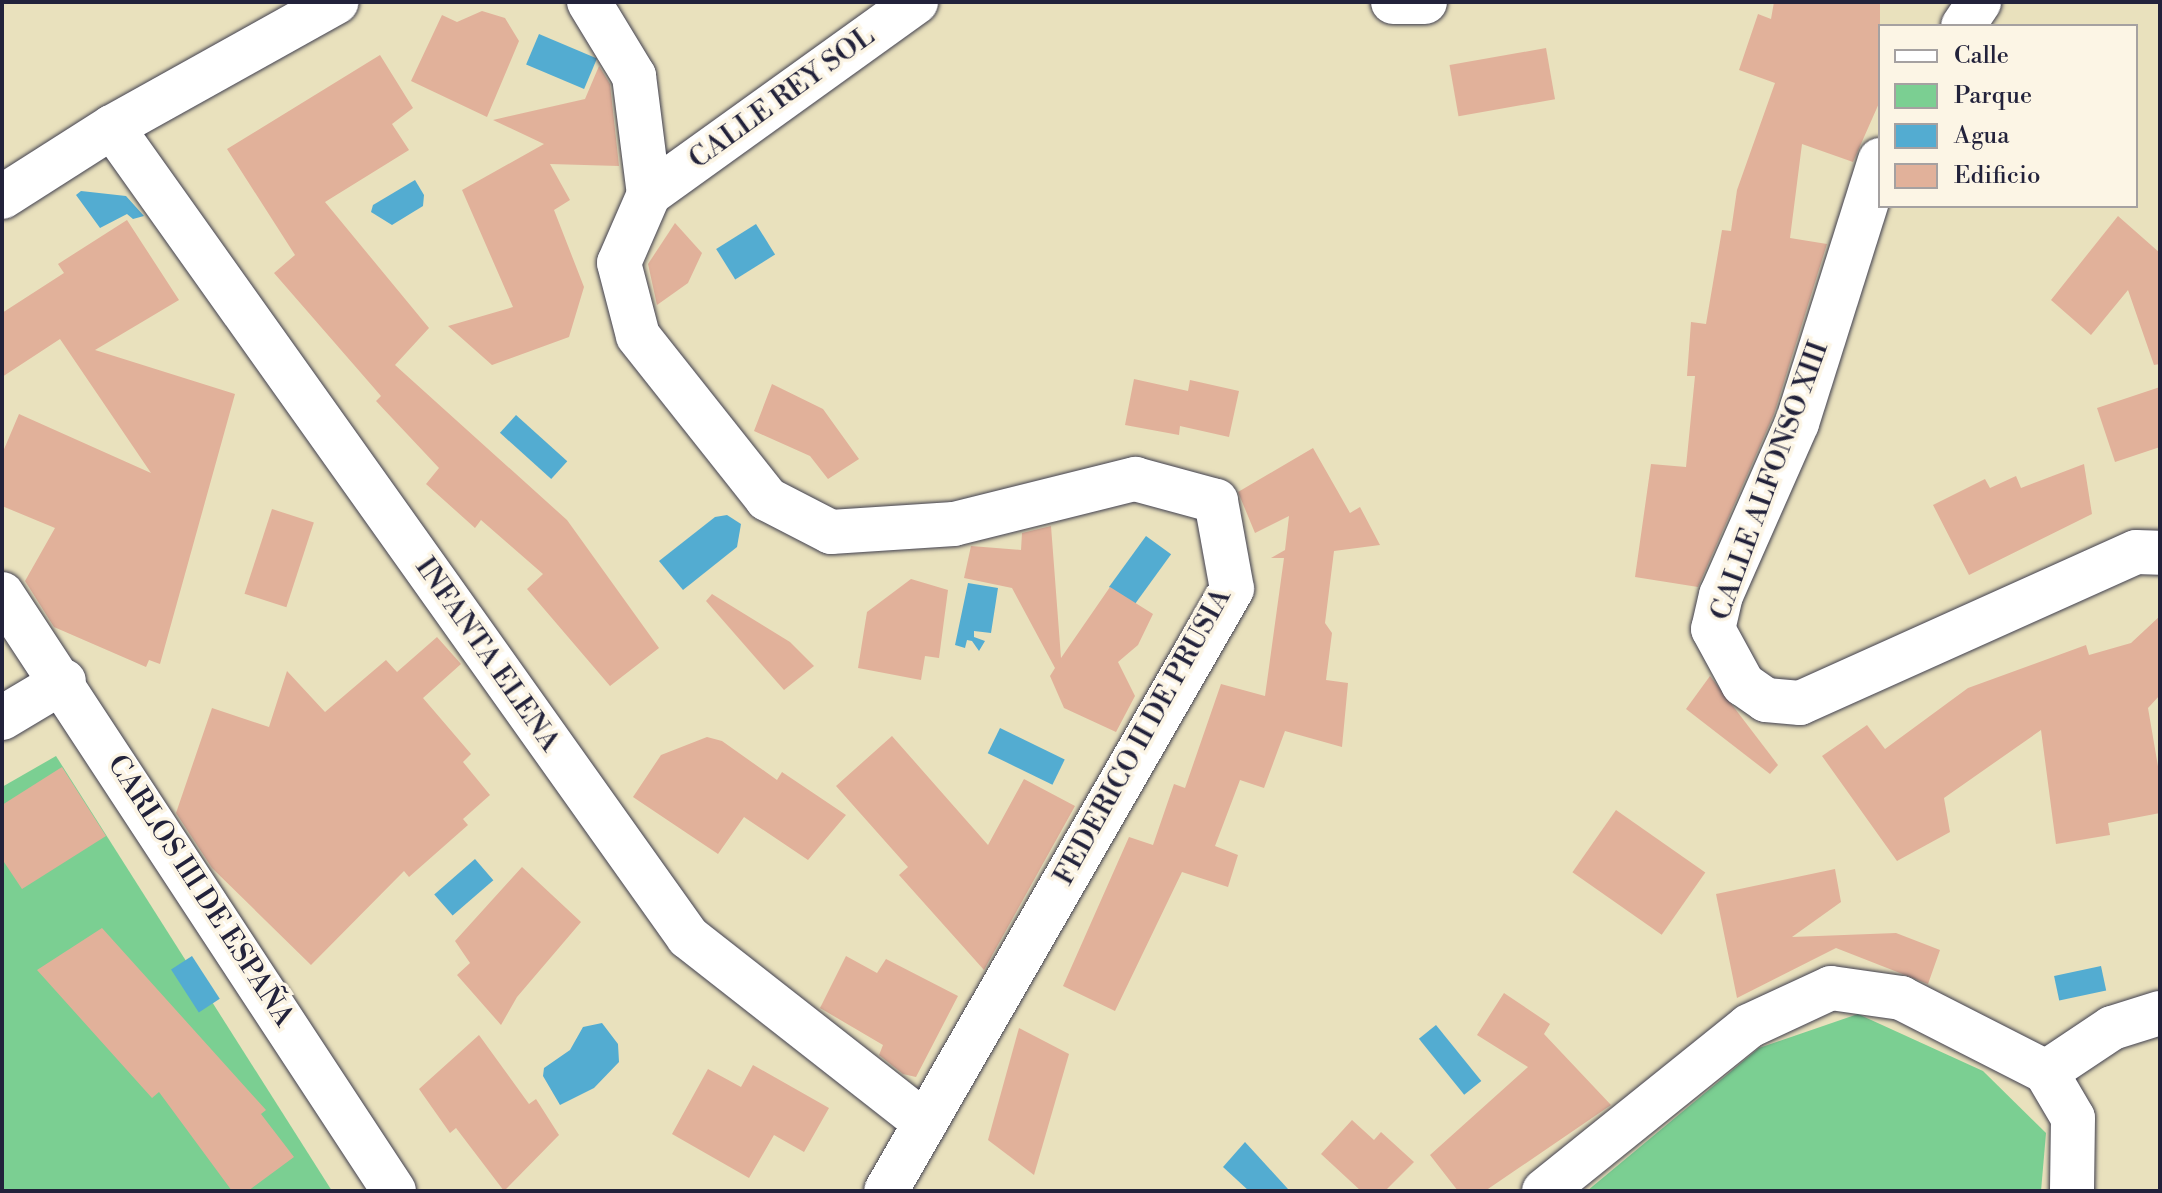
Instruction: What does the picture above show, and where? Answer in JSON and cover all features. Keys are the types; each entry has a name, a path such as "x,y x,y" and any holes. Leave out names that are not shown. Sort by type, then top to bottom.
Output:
{"street":[{"path":"2,197 112,127 337,2"},
{"path":"589,2 634,76 649,194"},
{"name":"CALLE REY SOL","path":"649,194 916,2"},
{"path":"1393,2 1425,2"},
{"path":"1964,24 1979,2"},
{"name":"INFANTA ELENA","path":"112,127 688,937 925,1123"},
{"name":"CALLE ALFONSO XIII","path":"1878,166 1797,423 1721,595 1713,629 1743,684 1766,700 1800,703 2136,552 2160,553"},
{"name":"FEDERICO II DE PRUSIA","path":"649,194 619,263 638,336 767,499 831,532 954,524 1135,479 1216,501 1232,589 886,1191"},
{"name":"CARLOS III DE ESPAÑA","path":"2,594 64,681 394,1191"},
{"path":"2,718 64,681"},
{"path":"1544,1191 1749,1026 1831,988 1901,998 2046,1072 2073,1118 2072,1191"},
{"path":"2046,1072 2112,1028 2160,1013"}],"green space":[{"path":"56,756 332,1191 2,1191 2,787"},
{"path":"1858,1014 1983,1071 2046,1133 2041,1191 1587,1191 1759,1048"}],"water":[{"path":"539,34 597,59 584,89 526,64"},
{"path":"415,180 424,195 423,206 392,225 371,212 373,205"},
{"path":"81,191 126,196 144,216 133,219 127,214 100,228 76,195"},
{"path":"756,224 775,255 735,279 716,249"},
{"path":"516,415 567,461 551,479 500,433"},
{"path":"727,515 741,524 737,547 683,590 659,561 715,517"},
{"path":"1146,536 1171,554 1134,605 1109,587"},
{"path":"968,583 998,588 991,633 974,631 974,637 985,641 979,651 972,641 967,640 965,648 955,645"},
{"path":"1000,728 1065,760 1052,785 988,753"},
{"path":"475,859 493,880 453,916 434,894"},
{"path":"192,956 220,999 199,1012 171,970"},
{"path":"2101,966 2106,990 2059,1000 2054,976"},
{"path":"602,1023 618,1044 619,1062 594,1088 560,1105 543,1076 544,1068 570,1050 583,1027"},
{"path":"1436,1025 1481,1081 1464,1095 1419,1039"},
{"path":"1245,1142 1288,1189 1286,1191 1249,1191 1223,1167"}],"building":[{"path":"1774,2 1880,2 1878,106 1853,162 1802,144 1790,238 1827,244 1774,414 1698,587 1635,577 1651,464 1686,467 1695,376 1687,376 1691,322 1706,324 1722,230 1731,231 1737,190 1775,83 1739,70 1758,14 1771,19"},
{"path":"482,11 505,18 519,41 487,117 411,81 442,15 457,22"},
{"path":"1546,48 1555,99 1459,116 1449,65"},
{"path":"380,55 413,108 392,124 409,150 325,202 429,328 395,365 567,520 659,648 610,686 527,589 543,574 481,520 475,528 426,484 439,468 376,401 381,396 274,273 295,255 227,149"},
{"path":"599,66 610,84 619,166 550,164 570,200 554,210 584,287 569,337 492,365 448,326 513,307 462,190 544,144 493,120 585,99"},
{"path":"2118,216 2160,253 2160,364 2154,365 2128,290 2091,335 2051,300"},
{"path":"127,220 179,300 95,350 235,394 160,664 149,660 146,667 54,627 25,581 55,528 2,506 2,454 19,414 151,473 60,339 2,377 2,313 64,273 58,264"},
{"path":"675,223 702,253 688,283 657,305 648,264"},
{"path":"1134,379 1188,391 1190,380 1239,391 1229,437 1180,426 1179,435 1125,425"},
{"path":"772,384 823,409 859,459 828,479 810,456 754,431"},
{"path":"2160,387 2160,447 2115,462 2097,408"},
{"path":"1313,448 1350,513 1360,507 1380,545 1334,551 1325,623 1332,633 1326,680 1348,683 1342,747 1285,731 1264,788 1240,780 1215,846 1238,855 1228,887 1182,872 1115,1011 1063,986 1129,837 1153,845 1174,784 1185,788 1221,684 1265,696 1284,558 1271,558 1285,550 1289,516 1255,533 1238,492"},
{"path":"2084,464 2092,514 1969,575 1933,505 1985,479 1990,488 2016,476 2021,488"},
{"path":"272,509 314,523 286,607 244,594"},
{"path":"1051,526 1061,658 1110,587 1153,614 1138,645 1118,662 1135,696 1116,732 1064,708 1050,676 1055,668 1012,588 964,578 971,546 1021,550 1022,533"},
{"path":"911,579 948,590 939,658 925,656 921,680 858,668 867,612"},
{"path":"712,594 790,642 814,666 784,690 706,601"},
{"path":"2160,616 2160,695 2148,708 2160,778 2160,813 2108,823 2110,835 2056,844 2041,730 1944,798 1950,832 1897,861 1822,756 1867,725 1885,749 1968,688 2086,645 2089,655 2131,643"},
{"path":"437,637 461,664 423,698 471,754 463,762 490,795 463,819 468,825 409,877 404,871 311,965 212,868 176,813 212,708 269,727 287,671 325,712 386,660 397,672"},
{"path":"1710,676 1778,765 1770,774 1686,709"},
{"path":"892,736 988,845 1024,779 1075,806 984,970 899,875 908,867 836,786"},
{"path":"707,737 722,741 777,780 782,772 846,815 808,860 744,817 718,854 633,797 661,755"},
{"path":"62,767 106,836 22,889 2,859 2,805"},
{"path":"1616,810 1705,873 1662,935 1572,872"},
{"path":"522,867 581,922 517,997 501,1025 457,975 470,963 455,941"},
{"path":"1835,869 1841,902 1792,937 1896,933 1940,950 1928,984 1836,948 1737,998 1716,894"},
{"path":"102,928 266,1110 261,1114 294,1157 248,1191 232,1191 159,1092 152,1098 37,970"},
{"path":"846,956 877,973 886,959 958,996 916,1077 903,1074 879,1055 883,1045 820,1008"},
{"path":"1504,993 1550,1024 1544,1034 1611,1105 1485,1191 1458,1191 1430,1155 1528,1067 1477,1035"},
{"path":"1019,1028 1069,1054 1034,1175 988,1140"},
{"path":"479,1035 529,1104 536,1099 559,1135 504,1191 456,1128 450,1133 419,1089"},
{"path":"753,1065 829,1108 804,1152 774,1135 749,1178 672,1134 708,1069 741,1087"},
{"path":"1352,1120 1374,1140 1381,1132 1414,1162 1385,1191 1361,1191 1321,1154"}]}
